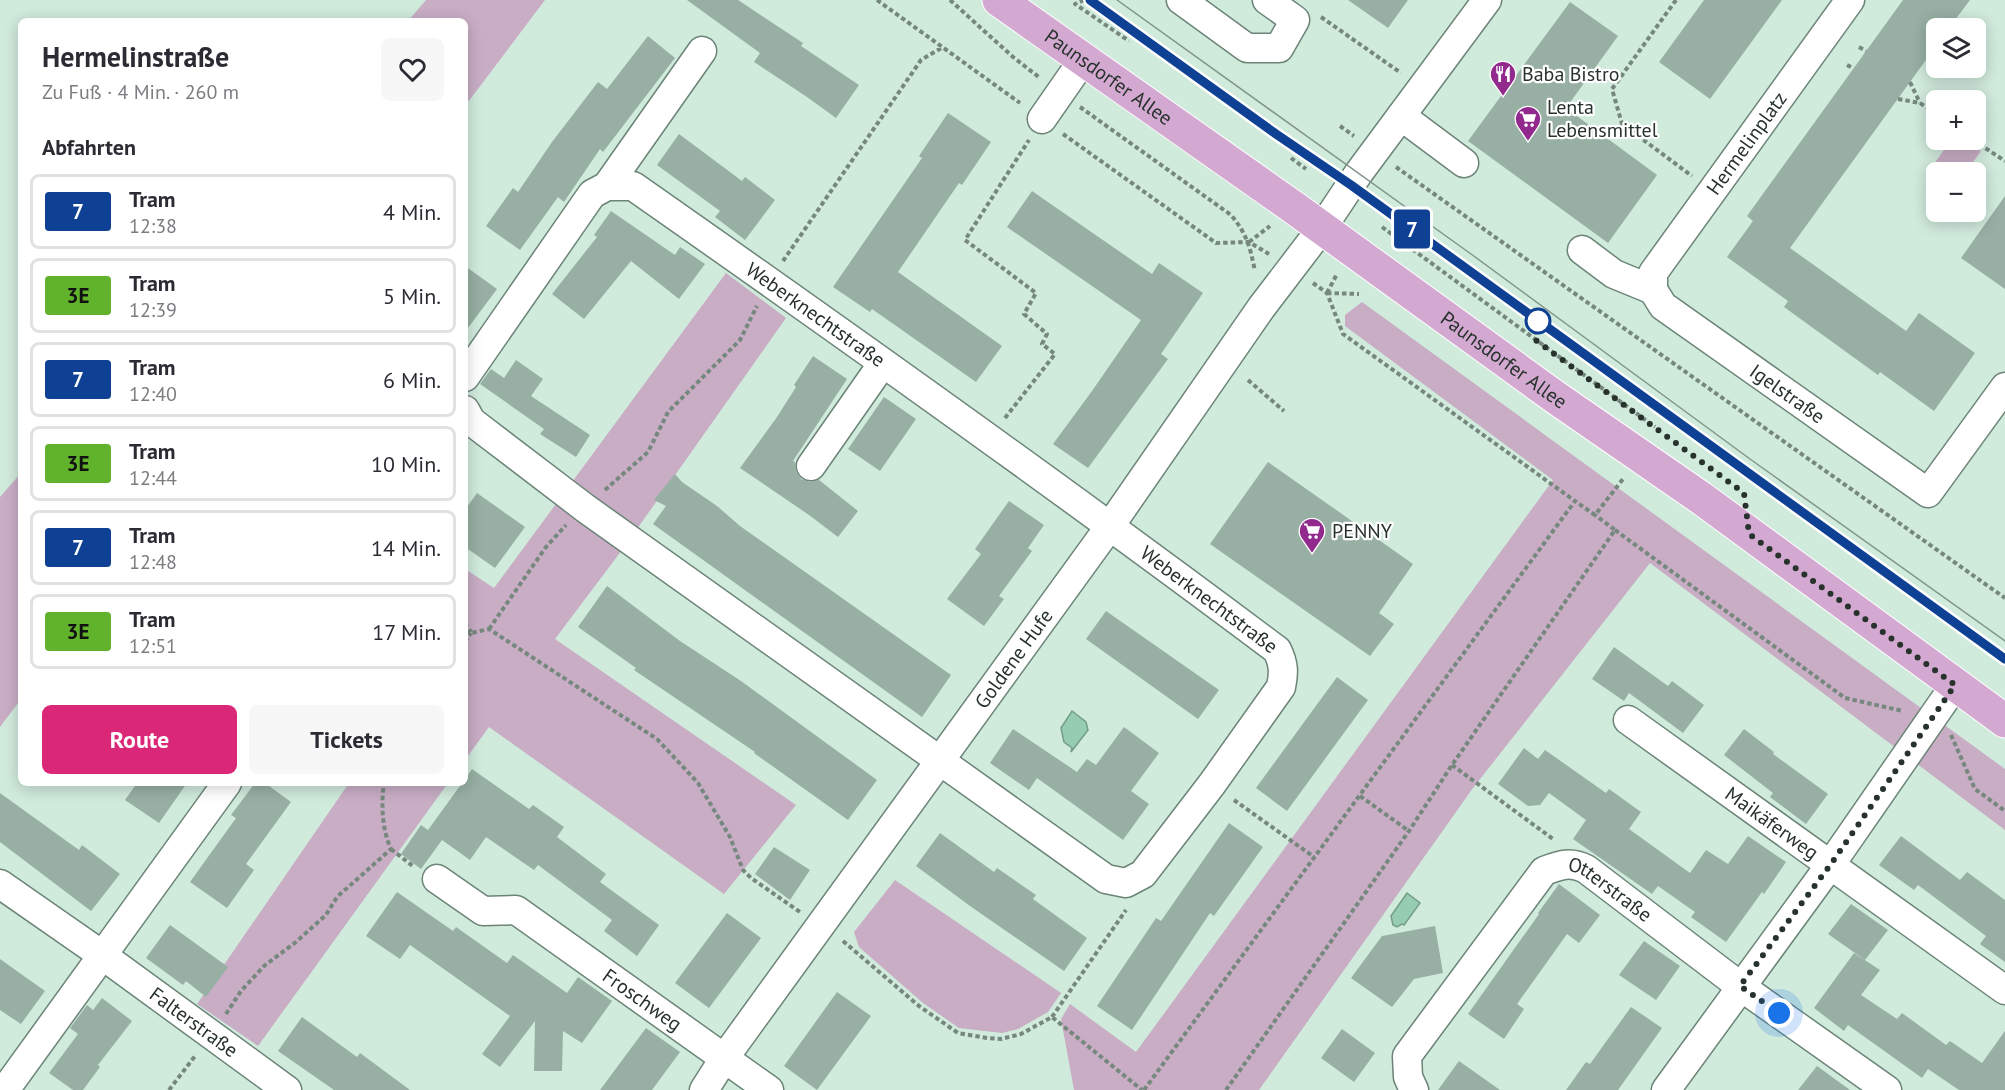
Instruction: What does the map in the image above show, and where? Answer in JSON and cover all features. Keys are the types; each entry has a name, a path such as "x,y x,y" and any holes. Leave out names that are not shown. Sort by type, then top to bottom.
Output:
{"main road":[{"name":"Paunsdorfer Allee","path":"999,0 1322,228 1555,397 1701,498 1947,695 2005,721"}],"street":[{"path":"1181,0 1247,48 1280,48 1295,20 1267,0"},
{"name":"Goldene Hufe","path":"704,1090 1110,526 1261,308 1322,228 1486,0"},
{"name":"Hermelinplatz","path":"1653,290 1653,273 1850,0"},
{"path":"468,373 592,194 608,186 702,51"},
{"path":"1042,119 1083,60"},
{"path":"1401,116 1464,163"},
{"name":"Weberknechtstraße","path":"608,186 633,186 884,363 1277,650 1284,672 1281,687 1212,784 1143,874 1126,883"},
{"path":"1582,250 1614,274 1653,290"},
{"name":"Igelstraße","path":"1653,290 1663,306 1928,493 2005,387"},
{"path":"811,466 884,363"},
{"path":"468,416 471,421 585,508 1106,879 1126,883"},
{"path":"1666,1090 1831,864 1947,695"},
{"name":"Maikäferweg","path":"1628,720 2005,990"},
{"path":"5,1090 225,786"},
{"name":"Otterstraße","path":"1414,1090 1408,1077 1407,1056 1544,871 1567,864 1576,864 1586,869 1740,986 1887,1090"},
{"name":"Froschweg","path":"436,879 483,911 516,910 769,1090"},
{"name":"Falterstraße","path":"0,884 287,1090"}],"path":[{"path":"950,0 1013,57 1060,93 1231,215 1242,228 1249,242 1254,269"},
{"path":"1084,0 1075,4 1129,41"},
{"path":"1676,0 1612,89 1622,124 1711,191"},
{"path":"1295,20 1317,14 1422,88"},
{"path":"468,632 489,629 546,547 569,521 648,452 668,412 740,340 769,282 921,60 943,47"},
{"path":"1859,47 1866,51"},
{"path":"1847,65 1853,68"},
{"path":"1910,82 1920,103"},
{"path":"1898,99 1920,103 1926,107"},
{"path":"988,438 1055,354 1042,344 1047,334 1024,314 1035,293 965,240 1042,119"},
{"path":"1986,149 2005,161"},
{"path":"1291,158 1305,169"},
{"path":"1391,163 2005,598"},
{"path":"1382,227 1658,430"},
{"path":"1327,293 1343,334 1845,698 1901,711 1947,695 1975,789 2005,811"},
{"path":"1248,380 1284,411"},
{"path":"1595,516 1623,478"},
{"path":"1052,1017 1143,1090 1575,501"},
{"path":"1226,1090 1409,831 1615,530"},
{"path":"468,628 471,633"},
{"path":"489,629 657,739 698,783 730,837 743,870 751,878 855,950 919,1006 958,1033 1001,1039 1021,1034 1052,1017 1126,910 1126,883"},
{"path":"468,638 471,633"},
{"path":"1452,765 1543,830 1576,864"},
{"path":"1212,784 1314,857"},
{"path":"170,1090 212,1036 241,991 264,966 326,915 337,897 391,849 386,837 383,810 384,786"},
{"path":"1360,796 1409,831"}],"shaded area":[{"path":"426,0 545,0 468,102 468,18 411,18"},
{"path":"1944,150 1981,151 1973,162 1935,162"},
{"path":"726,273 786,318 625,546 555,639 796,805 724,894 489,727 468,756 468,571 494,588"},
{"path":"1362,302 2005,769 2005,830 1650,563 1473,788 1259,1090 1074,1090 1061,1019 1070,1004 1136,1052 1553,480 1345,326 1345,315"},
{"path":"18,476 18,703 0,727 0,497"},
{"path":"1072,711 1086,722 1088,730 1071,752 1072,748 1064,742 1061,728"},
{"path":"347,786 446,786 258,1046 197,1004"},
{"path":"895,880 1061,993 1048,1012 1018,1029 1002,1033 959,1028 923,1003 859,947 854,932"},
{"path":"1407,893 1420,903 1404,925 1397,927 1393,925 1391,916"}],"building":[{"path":"687,0 738,0 803,43 801,46 859,85 836,118 754,62 760,53"},
{"path":"1348,0 1408,0 1388,28"},
{"path":"1704,0 1782,0 1710,99 1659,62"},
{"path":"1903,0 1970,0 1956,18 1926,18 1926,60 1790,248 1906,331 1919,313 1975,353 1934,411 1880,372 1878,375 1784,307 1788,301 1727,257 1753,221 1747,216"},
{"path":"1570,2 1618,36 1566,108 1657,175 1608,243 1468,141"},
{"path":"648,36 675,58 603,152 600,149 564,202 558,197 520,250 486,226 513,188 518,192 552,142 598,82 607,89"},
{"path":"948,113 991,142 962,185 959,183 898,272 1002,346 976,382 872,309 870,312 833,287 922,158 919,156"},
{"path":"679,134 742,181 745,177 775,200 745,240 715,217 720,211 657,165"},
{"path":"1032,191 1152,274 1159,263 1203,293 1161,354 1168,359 1088,468 1053,444 1141,320 1007,227"},
{"path":"2005,196 2005,289 1961,258"},
{"path":"611,211 675,255 680,247 705,264 679,299 631,261 584,319 552,294 597,237 594,235"},
{"path":"468,268 497,289 468,328"},
{"path":"813,356 847,379 793,461 801,479 810,482 819,480 858,511 838,537 740,468 777,417"},
{"path":"516,360 543,379 531,396 590,435 576,457 540,434 544,429 480,384 491,369 504,378"},
{"path":"884,397 916,419 880,471 848,449"},
{"name":"PENNY","path":"1268,462 1413,564 1379,613 1394,624 1370,656 1210,544"},
{"path":"675,474 682,482 717,506 740,526 951,675 922,717 653,524 666,506 654,500"},
{"path":"477,493 525,527 495,568 468,549 468,506"},
{"path":"1009,501 1044,525 1028,548 1032,551 999,596 1004,599 984,626 947,599 981,554 975,549"},
{"path":"607,586 680,641 741,681 877,780 848,820 755,752 634,670 636,668 578,627"},
{"path":"1106,611 1219,690 1198,719 1086,639"},
{"path":"1614,647 1668,686 1672,681 1704,705 1683,733 1629,693 1624,701 1592,679"},
{"path":"1337,677 1368,700 1287,811 1256,788"},
{"path":"1124,727 1159,753 1131,791 1149,804 1123,840 1037,778 1029,790 990,763 1013,729 1077,772 1087,759 1096,765"},
{"path":"1744,729 1774,752 1773,754 1828,794 1806,824 1770,797 1773,793 1724,755"},
{"path":"1524,748 1538,759 1545,750 1606,793 1609,789 1641,812 1629,829 1690,873 1706,850 1728,864 1748,836 1786,862 1726,942 1691,917 1695,912 1658,886 1652,894 1573,839 1586,820 1549,793 1540,805 1528,806 1498,784"},
{"path":"472,769 529,809 533,805 564,827 557,837 606,874 600,882 659,925 637,956 604,931 612,920 538,865 534,870 486,837 470,860 442,840 421,869 401,854 421,825 428,830 460,786 468,786 468,775"},
{"path":"135,786 185,786 159,823 125,800"},
{"path":"253,786 269,786 291,802 246,864 254,870 227,908 190,882 236,818 231,815"},
{"path":"0,793 79,850 82,845 120,874 91,911 0,842"},
{"path":"1229,823 1263,847 1214,916 1210,913 1132,1030 1097,1006 1156,918 1161,921"},
{"path":"940,833 994,872 997,868 1036,895 1033,899 1087,938 1064,971 916,866"},
{"path":"1901,836 1960,880 1967,872 2005,900 2005,962 1980,944 1986,936 1918,885 1914,890 1879,865"},
{"path":"774,847 810,870 790,900 755,874"},
{"path":"1559,884 1600,915 1579,943 1567,934 1517,1004 1524,1009 1504,1039 1468,1014"},
{"path":"397,892 453,931 456,927 507,963 513,955 567,993 578,977 612,1001 582,1043 563,1031 562,1071 534,1071 535,1021 500,1067 482,1054 510,1016 410,945 400,959 366,936"},
{"path":"1851,904 1888,930 1865,960 1828,934"},
{"path":"727,913 761,938 709,1008 675,983"},
{"path":"170,925 228,967 206,997 186,981 183,985 146,958"},
{"path":"1435,926 1443,973 1414,979 1392,1007 1351,978 1382,936"},
{"path":"1644,941 1680,966 1656,1000 1619,975"},
{"path":"1854,953 1880,970 1861,995 1897,1019 1902,1013 1946,1045 1950,1041 1982,1063 2005,1031 2005,1090 1959,1090 1928,1069 1922,1078 1848,1025 1844,1031 1814,1008"},
{"path":"0,959 45,991 21,1024 0,1010"},
{"path":"837,992 871,1016 817,1090 784,1066"},
{"path":"102,998 132,1021 98,1065 100,1067 83,1090 73,1090 49,1073 78,1034 70,1028 87,1005 93,1010"},
{"path":"1631,1007 1662,1028 1618,1090 1566,1090 1586,1062 1590,1064"},
{"path":"302,1017 357,1057 360,1053 410,1090 334,1090 278,1051"},
{"path":"646,1028 680,1052 652,1090 600,1090"},
{"path":"1342,1029 1375,1053 1354,1082 1321,1058"},
{"path":"1459,1061 1500,1090 1438,1090"},
{"path":"1817,1066 1850,1090 1798,1090"}],"tram line":[{"path":"1090,0 1351,185 2005,659"},
{"name":"7","path":"1090,0 1351,185 2005,659"},
{"path":"1117,0 2005,641"}],"place":[{"name":"Baba Bistro","path":"1503,97"},
{"name":"Lenta Lebensmittel","path":"1528,142"},
{"name":"PENNY","path":"1312,554"}],"route":[{"path":"1538,321 1534,339 1744,493 1749,534 1955,685 1831,864 1740,986 1779,1013"}]}
